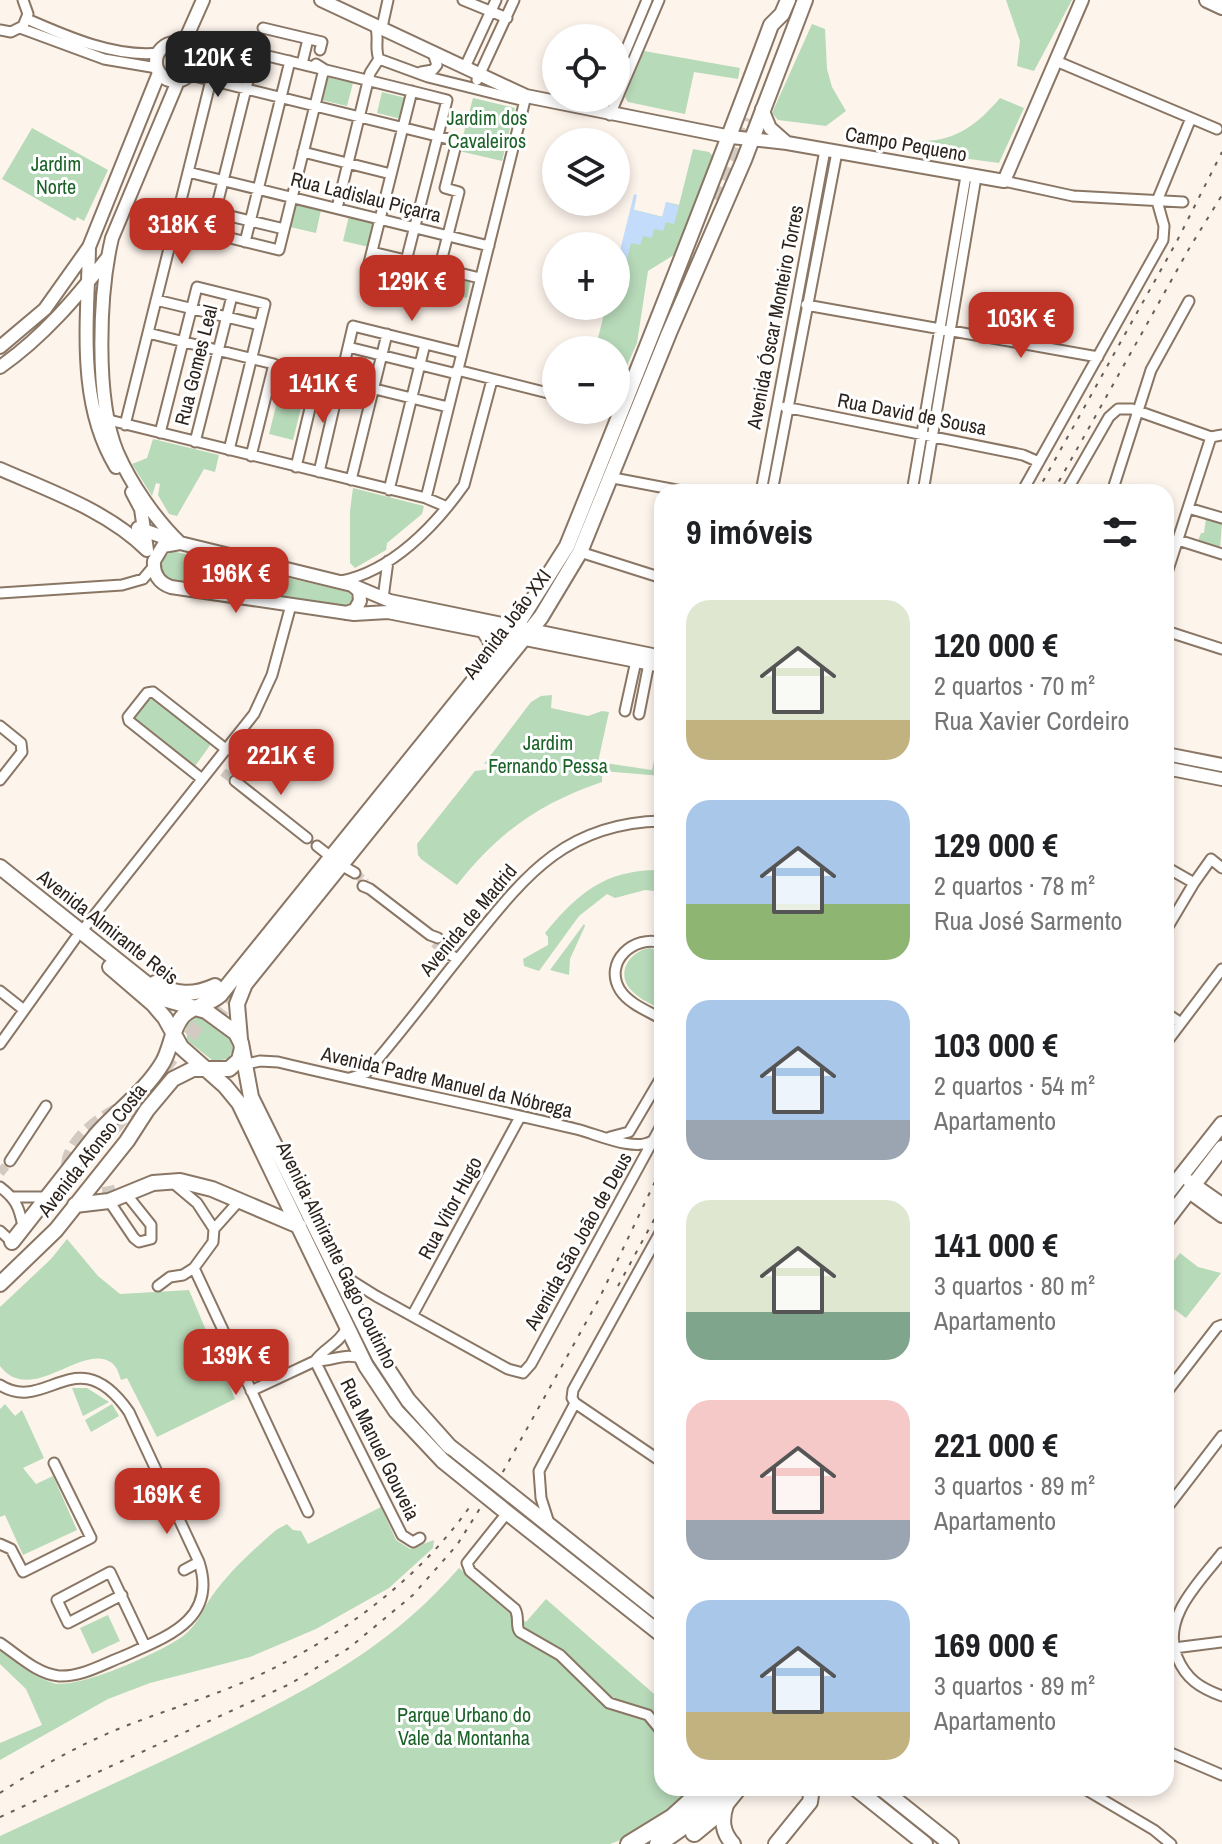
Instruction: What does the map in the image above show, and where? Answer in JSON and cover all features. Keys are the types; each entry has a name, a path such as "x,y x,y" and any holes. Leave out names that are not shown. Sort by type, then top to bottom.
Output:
{"highway":[{"path":"629,1844 673,1817 696,1796"},
{"path":"658,1844 726,1796"},
{"path":"676,1844 694,1834 726,1796"}],"main road":[{"path":"1207,0 1222,7"},
{"path":"695,253 736,157 749,141 804,3 786,4"},
{"path":"747,118 780,29 786,4"},
{"path":"731,137 771,25 786,4"},
{"name":"Avenida João XXI","path":"630,386 731,137"},
{"name":"Avenida João XXI","path":"241,1043 237,1004 242,989 345,868 520,632 537,597 573,549 611,476 744,160 749,141"},
{"path":"659,320 669,333"},
{"name":"Avenida João XXI","path":"573,549 614,424"},
{"name":"Avenida João XXI","path":"197,1008 220,995 345,868 493,657 520,632"},
{"name":"Avenida Almirante Reis","path":"0,867 153,1004 174,1036"},
{"name":"Avenida Almirante Reis","path":"0,880 117,961 167,1000 197,1008"},
{"path":"117,961 175,992 198,992 215,986"},
{"path":"197,1008 212,1014 231,1028 241,1043 238,1066 224,1070 207,1068 181,1047 174,1036 180,1019 197,1008"},
{"name":"Avenida Afonso Costa","path":"6,1247 111,1118 130,1103 155,1073 174,1036"},
{"name":"Avenida Almirante Gago Coutinho","path":"238,1066 348,1297 379,1356 408,1400 449,1446 654,1609"},
{"name":"Avenida Afonso Costa","path":"0,1284 56,1230 173,1079 186,1071 207,1068"},
{"name":"Avenida Almirante Gago Coutinho","path":"207,1068 241,1106 362,1358 396,1411 443,1461 654,1629"},
{"path":"1174,1208 1222,1124"},
{"name":"Avenida Afonso Costa","path":"6,1247 32,1228 116,1132 15,1269"},
{"path":"1174,1191 1188,1184 1222,1148"},
{"path":"75,1205 109,1201 169,1173 182,1173 299,1226"},
{"path":"124,1192 170,1180 212,1189"},
{"path":"95,1181 109,1201"},
{"path":"344,1322 341,1307 348,1297"},
{"path":"499,1506 510,1494"},
{"path":"499,1506 510,1494"},
{"path":"726,1796 722,1816 724,1832 733,1844"},
{"path":"776,1844 810,1802 811,1796"},
{"path":"865,1796 925,1844"},
{"path":"891,1796 951,1844"}],"street":[{"path":"0,30 11,32 24,24 28,11 23,0"},
{"path":"183,45 203,0"},
{"name":"Campo Pequeno","path":"321,0 481,74 525,99 749,141 787,143 1004,181"},
{"path":"388,0 376,54 379,59 418,73 525,99 426,498"},
{"path":"463,0 507,18"},
{"path":"465,67 496,0"},
{"path":"467,86 473,85 481,74 514,0"},
{"path":"630,41 647,0"},
{"path":"605,114 659,0"},
{"path":"1082,0 1004,181 1073,196 1183,202"},
{"path":"24,24 145,54 159,53 172,44 183,45 193,56 191,72 178,81 112,238 102,341 109,420 115,447 158,519 180,543"},
{"path":"24,24 104,59 158,71 168,80 178,81"},
{"path":"263,28 322,42 320,50"},
{"path":"302,64 308,39"},
{"path":"0,347 45,309 89,247 158,71 159,53"},
{"path":"320,66 315,106 279,250 210,233 255,53 320,66 447,100 401,281"},
{"path":"418,73 428,72 437,65 433,53"},
{"path":"337,208 368,80 379,59"},
{"path":"245,242 290,61"},
{"path":"1056,61 1217,129"},
{"path":"191,72 198,77 403,127 457,141 445,188 459,192 434,289 367,271 372,252 391,174 403,127 412,91"},
{"path":"125,425 211,80"},
{"path":"762,109 770,128 787,143"},
{"path":"1027,484 1163,240 1164,226 1157,201 1191,118"},
{"name":"Avenida Óscar Monteiro Torres","path":"762,484 795,303 831,151"},
{"name":"Avenida Óscar Monteiro Torres","path":"774,484 808,305 831,151"},
{"path":"303,152 391,174"},
{"name":"Rua Ladislau Piçarra","path":"188,172 489,246"},
{"path":"119,173 135,179"},
{"path":"924,484 938,330 958,249 971,176"},
{"path":"180,204 284,229"},
{"path":"89,247 87,366 95,418 106,449 138,502 159,580 171,587 346,613 388,612 482,630 520,632"},
{"path":"914,484 950,332 958,249"},
{"path":"372,252 480,278"},
{"path":"0,367 48,328 108,257"},
{"path":"160,433 197,287 265,304 229,450"},
{"name":"Rua Gomes Leal","path":"195,442 232,296"},
{"path":"156,300 260,325"},
{"path":"1115,484 1151,370 1189,301"},
{"path":"795,303 1098,357"},
{"path":"319,472 353,326 462,353"},
{"path":"148,333 274,364 251,456"},
{"path":"351,480 387,334"},
{"path":"389,490 425,344"},
{"path":"348,347 542,392"},
{"path":"296,467 318,375 448,407"},
{"path":"338,581 360,576 388,561 415,540 464,485 492,380"},
{"name":"Rua David de Sousa","path":"776,406 1023,455 1039,462"},
{"path":"1071,484 1111,413 1123,408 1217,436 1174,552"},
{"path":"109,420 426,498 447,507"},
{"path":"0,469 100,515 180,543 338,581 383,598 637,657 654,664"},
{"path":"594,479 611,476 654,485"},
{"path":"1188,508 1222,518"},
{"path":"100,515 131,535 152,559"},
{"path":"1178,540 1222,554"},
{"path":"0,593 125,585 143,579 152,559 163,546 180,543"},
{"path":"573,549 654,575"},
{"path":"383,598 388,561"},
{"path":"346,613 355,610 360,601 359,591 352,585"},
{"path":"0,1044 78,936 227,750 260,703 281,648 291,605"},
{"path":"482,630 489,640 493,657"},
{"path":"1174,634 1222,649"},
{"path":"637,657 654,657"},
{"path":"625,711 637,657"},
{"path":"639,714 654,671"},
{"path":"202,779 129,721 128,717 147,693 153,692 227,750"},
{"path":"0,726 21,743 22,752 0,780"},
{"path":"1174,756 1222,765"},
{"path":"214,765 223,772"},
{"path":"1174,770 1222,779"},
{"path":"235,781 307,838"},
{"name":"Avenida de Madrid","path":"346,1078 360,1076 373,1065 451,953 522,881 557,852 584,837 613,827 654,822"},
{"path":"317,846 345,868"},
{"path":"1174,917 1211,859 1222,868"},
{"path":"1174,872 1194,883"},
{"path":"366,886 434,939"},
{"path":"654,942 645,940 631,946 620,957 616,972 618,987 625,996 654,1014"},
{"path":"1174,1032 1222,969"},
{"path":"0,991 24,1010"},
{"path":"1174,1018 1181,1023"},
{"name":"Avenida Padre Manuel da Nóbrega","path":"238,1066 267,1061 610,1137 620,1142 640,1144 652,1141"},
{"path":"373,1065 379,1077 395,1088"},
{"name":"Avenida São João de Deus","path":"610,1137 624,1135 633,1127 654,1090"},
{"path":"10,1161 46,1106"},
{"name":"Rua Vitor Hugo","path":"412,1316 520,1117"},
{"name":"Avenida São João de Deus","path":"633,1127 633,1136 640,1144"},
{"name":"Avenida São João de Deus","path":"412,1316 515,1372 523,1373 546,1337 654,1138"},
{"path":"170,1180 197,1203 214,1229"},
{"path":"1188,1184 1222,1204"},
{"path":"1188,1184 1222,1216"},
{"path":"0,1187 14,1197 23,1226"},
{"path":"109,1201 134,1238 139,1242 151,1239 151,1225 124,1192"},
{"path":"14,1197 45,1197"},
{"path":"158,1286 170,1277 183,1275 194,1268 213,1242 214,1229 239,1201"},
{"path":"0,1231 6,1247"},
{"path":"654,1243 573,1390 572,1398 654,1455"},
{"path":"194,1268 308,1512"},
{"path":"335,1270 412,1316"},
{"path":"348,1297 357,1294 376,1296"},
{"path":"315,1361 321,1353 340,1341 344,1322"},
{"path":"1174,1383 1220,1326"},
{"path":"251,1391 315,1361 327,1361 343,1355 362,1358"},
{"name":"Rua Manuel Gouveia","path":"315,1361 402,1535 413,1542 420,1538"},
{"path":"0,1385 17,1392 35,1391 67,1378 77,1378 98,1382 116,1394 129,1412 199,1562 204,1583 196,1611 175,1633 79,1675 56,1675 33,1666 0,1643"},
{"path":"550,1526 541,1498 539,1471 575,1403"},
{"path":"1174,1499 1222,1436"},
{"path":"0,1544 11,1549 23,1572 91,1538 54,1463"},
{"path":"499,1506 467,1563 470,1571 515,1609 519,1620 517,1630 560,1655 609,1703 646,1714 654,1723"},
{"path":"1174,1626 1180,1609 1222,1553"},
{"path":"184,1570 199,1562"},
{"path":"122,1595 68,1623 57,1600 110,1572 122,1595 145,1646"},
{"path":"1174,1648 1222,1642"},
{"path":"1174,1656 1185,1674 1196,1684 1222,1696"},
{"path":"1174,1754 1222,1775"},
{"path":"1097,1796 1154,1830 1171,1844"}],"green space":[{"path":"1006,0 1072,0 1034,71 1017,66 1020,41"},
{"path":"812,24 825,29 827,69 832,87 846,111 826,126 778,120 772,113"},
{"path":"644,51 740,68 738,79 694,72 685,114 630,102 630,85"},
{"path":"326,77 353,83 347,106 321,100"},
{"path":"382,92 406,98 401,119 377,113"},
{"name":"Jardim dos Cavaleiros","path":"473,98 515,108 502,161 459,151"},
{"path":"1000,98 1024,108 999,163 917,152 920,141 933,141 965,130"},
{"name":"Jardim Norte","path":"32,128 108,170 84,221 77,217 75,221 2,179"},
{"path":"693,149 709,152 714,157 677,253 648,271 637,343 630,359 630,336 598,336 602,320 630,320 630,232 625,232 631,209 663,217 666,202 679,205"},
{"path":"296,204 321,210 316,233 290,227"},
{"path":"349,216 375,223 369,247 343,241"},
{"path":"444,273 471,280 467,298 439,291"},
{"path":"281,386 305,392 293,440 269,434"},
{"path":"153,439 219,455 215,472 204,469 177,516 169,514 158,495 160,484 156,483 152,496 132,464 147,458"},
{"path":"353,488 424,506 422,514 387,543 386,550 355,568 350,563"},
{"path":"1206,518 1222,523 1220,549 1198,541 1204,533"},
{"path":"172,551 349,592 353,600 347,606 173,580 164,575 161,566 162,559"},
{"name":"Jardim Fernando Pessa","path":"552,695 551,708 588,716 609,712 598,762 652,770 654,761 654,775 602,771 602,782 539,810 504,835 457,885 421,859 417,844 475,771 496,768 497,763 484,764 531,702 541,696"},
{"path":"151,696 211,744 195,766 133,718"},
{"path":"654,870 654,891 645,890 615,898 607,894 579,916 539,971 524,966 523,959 548,945 545,933 582,895 609,879"},
{"path":"584,924 570,959 569,975 550,970"},
{"path":"654,949 654,1006 636,995 625,978 626,965 642,950"},
{"path":"197,1017 215,1024 225,1033 233,1050 228,1059 213,1061 187,1040 186,1025"},
{"path":"67,1239 98,1276 120,1294 189,1290 235,1399 157,1437 127,1378 121,1380 112,1363 100,1358 87,1360 26,1380 13,1377 0,1366 0,1307 51,1259"},
{"path":"1180,1253 1198,1267 1221,1273 1186,1318 1174,1309 1174,1261"},
{"path":"72,1388 87,1388 109,1402 83,1416"},
{"path":"5,1404 15,1416 22,1410 44,1458 23,1468 36,1484 53,1476 77,1530 23,1555 5,1515 0,1517 0,1409"},
{"path":"112,1404 119,1416 91,1432 85,1420"},
{"path":"381,1507 396,1540 410,1549 434,1540 433,1548 389,1588 316,1629 250,1657 150,1683 108,1699 0,1760 0,1743 42,1725 26,1689 0,1664 0,1651 53,1683 80,1681 119,1668 157,1651 188,1632 226,1578 276,1530 287,1524 293,1530 301,1531 308,1544"},
{"name":"Parque Urbano do Vale da Montanha","path":"459,1568 526,1622 546,1599 654,1694 654,1796 687,1796 634,1834 610,1844 0,1844 0,1836 208,1739 328,1676 383,1639"},
{"path":"108,1615 120,1641 92,1654 80,1628"}],"water":[{"path":"634,194 637,195 634,210 662,217 666,202 679,206 674,224 666,222 663,231 654,229 652,238 643,236 640,245 631,243 630,247 630,232 625,232"}],"tunnel":[{"path":"712,198 747,118"},
{"path":"679,293 695,253"},
{"path":"223,772 235,781"},
{"path":"355,873 366,882"},
{"path":"438,938 449,947"},
{"path":"434,943 445,952"},
{"path":"214,1020 243,983"},
{"path":"163,1069 215,1004"},
{"path":"113,1129 132,1107"},
{"path":"117,1110 79,1140 71,1153 68,1167 73,1180 90,1193 122,1190"},
{"path":"0,1173 10,1161"}],"railway":[{"path":"1041,484 1177,241 1222,152"},
{"path":"1057,484 1222,195"},
{"path":"0,1817 290,1684 349,1648 413,1595 457,1545 504,1470 599,1299 654,1184"},
{"path":"618,1286 654,1220"},
{"path":"0,1793 44,1765 91,1741 237,1685 316,1645 403,1582 452,1530 473,1502"}]}
